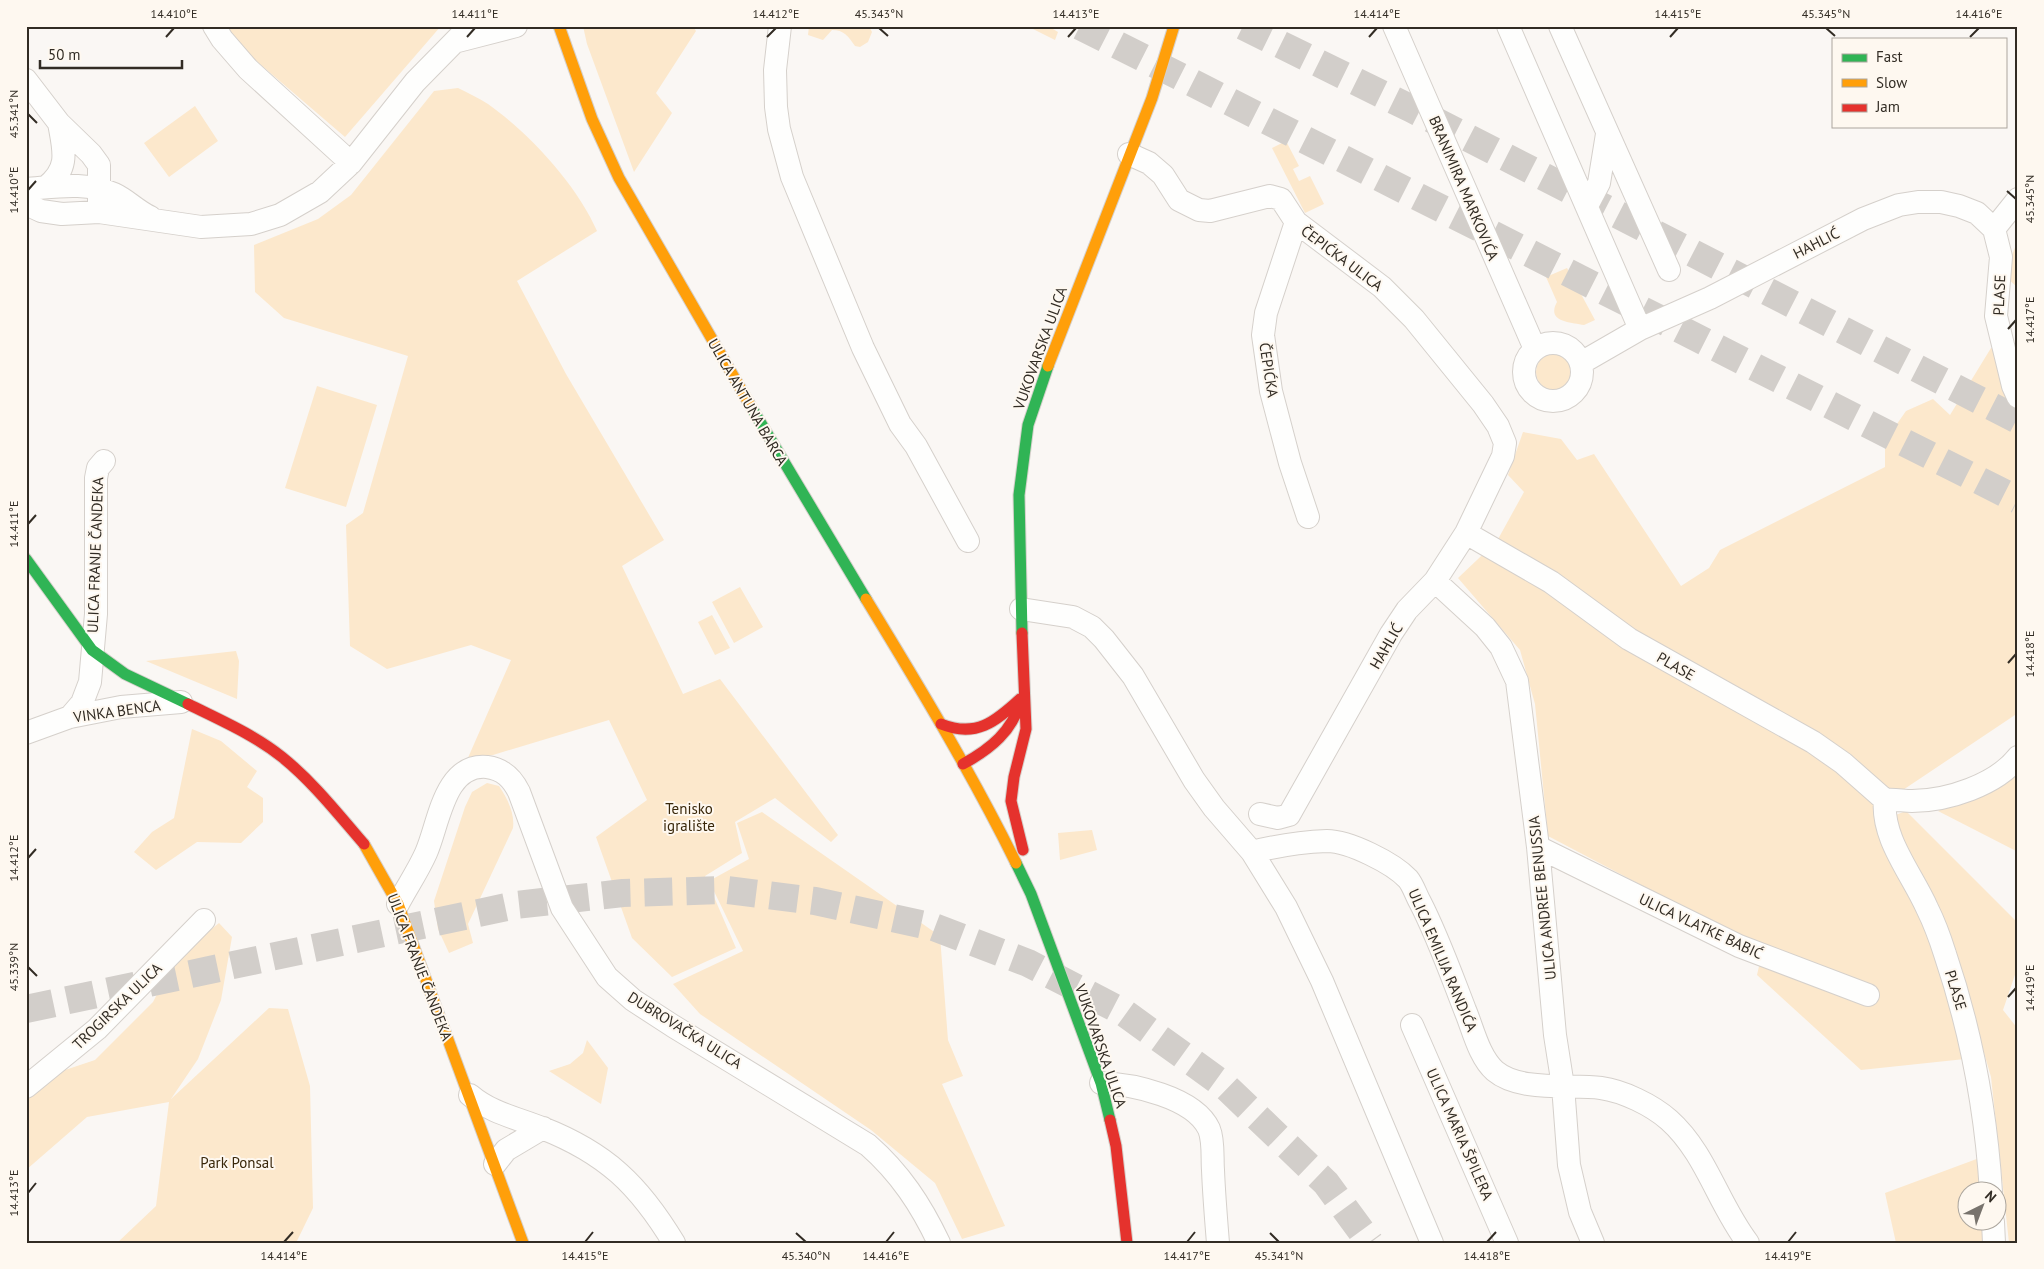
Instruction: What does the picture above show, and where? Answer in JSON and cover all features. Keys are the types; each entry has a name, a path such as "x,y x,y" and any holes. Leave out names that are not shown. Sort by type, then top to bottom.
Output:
{"main road":[{"name":"ULICA ANTUNA BARCA","path":"559,26 592,119 619,178 803,496 941,724 963,764"},
{"name":"VUKOVARSKA ULICA","path":"1031,894 1026,860 1014,819 1011,801 1014,778 1027,724 1024,697 1018,495 1028,425 1043,379 1152,98 1174,26"},
{"name":"ULICA FRANJE ČANDEKA","path":"26,559 92,650 126,674 244,732 282,757 299,771 343,817 365,845 398,904 523,1243"},
{"path":"941,724 954,731 969,731 998,717 1024,697"},
{"name":"VUKOVARSKA ULICA","path":"1024,697 1005,736 991,749 963,764 1031,894 1101,1083 1116,1146 1127,1243"},
{"path":"1005,764 1021,751"},
{"path":"963,764 977,768"}],"street":[{"path":"214,26 222,39 248,69 352,163"},
{"path":"26,204 41,211 62,214 99,212 201,227 251,224 280,215 299,206 320,192 352,163 415,82 464,33 516,26"},
{"path":"780,26 774,70 776,107 779,129 792,177 863,348 900,424 916,446 968,541"},
{"name":"BRANIMIRA MARKOVIĆA","path":"1394,26 1535,349"},
{"path":"1508,26 1640,329"},
{"path":"1560,26 1669,270"},
{"path":"26,80 59,123 85,178 98,189 99,212"},
{"path":"36,188 58,176 64,162 59,123"},
{"path":"1587,206 1599,183 1607,134"},
{"name":"ČEPIĆKA ULICA","path":"1129,154 1149,163 1163,175 1179,200 1189,207 1199,210 1210,211 1275,196 1281,199 1296,222 1382,287 1414,319 1483,404 1498,426 1504,443 1503,456"},
{"path":"36,188 72,185 98,189 112,193 153,219"},
{"path":"1994,228 2018,198"},
{"name":"HAHLIĆ","path":"1581,363 1640,329 1710,298 1863,219 1899,205 1941,202 1959,206 1977,213 1994,228"},
{"name":"ČEPIĆKA","path":"1296,222 1266,313 1263,335 1271,391 1290,463 1308,517"},
{"name":"PLASE","path":"1994,228 2001,257 1996,316 2013,386 2018,396"},
{"path":"1545,344 1563,344 1577,355 1581,363 1581,382 1576,390 1560,400 1551,401 1534,393 1525,376 1528,358 1535,349 1545,344"},
{"name":"HAHLIĆ","path":"1260,814 1278,818 1289,815 1407,610 1435,581 1466,533 1503,456"},
{"name":"ULICA FRANJE ČANDEKA","path":"92,650 96,614 96,478 98,468 104,462"},
{"name":"PLASE","path":"1466,533 1551,582 1629,639 1813,742 1844,763 1885,800 1884,812 1888,832 1928,908 1963,1012 1982,1102 1990,1182"},
{"name":"ULICA ANDREE BENUSSIA","path":"1435,581 1485,627 1501,647 1517,681 1538,847 1551,995 1563,1086 1569,1165 1580,1212 1593,1243"},
{"path":"1021,609 1073,617 1092,627 1104,639 1133,676 1194,780 1214,808 1252,852 1286,907 1322,981 1432,1243"},
{"path":"70,717 88,693 92,650"},
{"name":"VINKA BENCA","path":"26,732 70,717 121,707 181,702"},
{"path":"1885,800 1936,798 1976,788 1998,777 2018,757"},
{"name":"DUBROVAČKA ULICA","path":"398,904 426,853 448,791 456,779 465,770 478,766 502,772 512,779 519,792 562,908 607,977 634,1000 673,1026 868,1145 886,1160 904,1182 926,1215 939,1243"},
{"name":"ULICA EMILIJA RANDIĆA","path":"1252,852 1271,847 1328,841 1349,846 1398,869 1409,880 1425,911 1478,1043 1493,1069 1505,1078 1527,1084 1602,1088 1623,1094 1668,1119 1690,1144 1737,1228 1748,1243"},
{"name":"ULICA VLATKE BABIĆ","path":"1538,847 1739,946 1868,995"},
{"name":"TROGIRSKA ULICA","path":"26,1087 97,1029 204,920"},
{"name":"ULICA MARIA ŠPILERA","path":"1412,1025 1507,1243"},
{"path":"1101,1083 1138,1086 1161,1094 1191,1110 1203,1119 1211,1138 1218,1243"},
{"path":"470,1095 492,1110 543,1128 581,1145 612,1166 648,1202 674,1243"},
{"path":"495,1164 506,1150 543,1128"}],"green space":[{"path":"224,26 441,26 345,137 233,41"},
{"path":"583,26 693,26 696,31 656,93 672,113 634,172 587,44"},
{"path":"809,26 869,26 872,32 868,42 860,47 855,46 845,34 836,30 832,30 823,40 808,35"},
{"path":"1027,26 1048,26 1058,32 1055,40"},
{"name":"Tenisko igralište","path":"458,88 488,104 535,145 565,178 597,231 517,281 566,374 664,540 622,566 683,694 720,679 838,835 831,842 775,798 735,822 742,853 705,876 736,948 672,977 632,938 596,837 647,800 609,720 493,755 467,760 511,660 471,645 387,669 350,646 346,525 363,513 408,356 284,318 255,292 254,245 318,219 351,195 434,91"},
{"path":"195,106 218,141 169,177 144,143"},
{"path":"1286,141 1299,166 1293,169 1299,181 1310,176 1324,204 1305,213 1272,148"},
{"path":"2018,240 2018,288 2004,275"},
{"path":"1567,268 1595,320 1584,325 1566,322 1555,314 1554,309 1557,302 1546,277"},
{"path":"1991,348 1996,349 2005,390 2018,422 2018,713 1873,810 1945,969 1965,1059 1861,1070 1757,975 1763,949 1548,836 1535,704 1520,650 1458,578 1497,541 1524,492 1508,475 1523,432 1561,439 1577,460 1594,454 1681,586 1709,568 1720,550 1885,467 1885,441 1906,411 1933,399 1950,415"},
{"path":"1554,354 1561,355 1567,359 1571,365 1571,379 1567,385 1561,389 1554,390 1547,389 1541,385 1537,379 1536,372 1537,365 1541,359 1547,355"},
{"path":"317,386 377,405 346,507 285,488"},
{"path":"740,587 763,627 734,643 712,602"},
{"path":"712,615 730,648 715,655 698,622"},
{"path":"236,651 239,661 237,699 146,661"},
{"path":"192,729 221,741 257,771 247,787 263,798 263,822 241,843 197,842 156,870 134,852 152,832 174,818"},
{"path":"2018,774 2018,852 1938,811"},
{"path":"487,783 499,786 505,796 512,811 513,828 468,924 473,943 449,953 438,929 434,901 465,807 472,792"},
{"path":"1906,811 2018,923 2018,966 2003,1010 2018,1029 2018,1243 2009,1243 2006,1215 2006,1182 2002,1182 1991,1077 1957,959 1893,816"},
{"path":"762,812 940,936 948,1040 963,1076 942,1084 1005,1226 962,1239 935,1183 871,1130 700,1014 673,984 743,951 709,881 749,859 737,823"},
{"path":"1092,830 1097,850 1060,860 1058,833"},
{"name":"Park Ponsal","path":"219,923 232,937 221,1000 198,1059 171,1099 269,1008 288,1009 310,1086 313,1208 296,1243 117,1243 156,1206 169,1102 87,1117 26,1170 26,1099 56,1073 95,1060 153,1002 175,959"},
{"path":"587,1040 608,1068 601,1104 549,1071 570,1064 583,1053"},
{"path":"1982,1157 1982,1182 1956,1182 1956,1232 1983,1232 1983,1243 1896,1243 1885,1193"}],"tunnel":[{"path":"1080,26 2018,500"},
{"path":"1243,26 1412,109 2018,420"},
{"path":"26,1009 516,905 623,893 727,890 815,901 934,927 1028,963 1123,1012 1224,1085 1326,1183 1370,1243"}],"traffic: fast":[{"path":"1022,633 1019,495 1028,425 1048,366"},
{"path":"750,405 866,599"},
{"path":"26,559 92,650 125,674 188,704"},
{"path":"1016,863 1031,894 1101,1083 1110,1120"}],"traffic: slow":[{"path":"559,26 592,119 619,178 750,405"},
{"path":"1048,366 1152,98 1174,26"},
{"path":"866,599 963,762 1016,863"},
{"path":"364,844 398,904 523,1243"}],"traffic: jam":[{"path":"1022,633 1026,729 1014,777 1011,801 1023,850"},
{"path":"941,724 953,728 975,728 993,721 1020,699"},
{"path":"963,764 983,752 999,738 1012,721 1022,700"},
{"path":"188,704 248,734 282,757 315,788 364,844"},
{"path":"1110,1120 1116,1146 1127,1243"}]}
